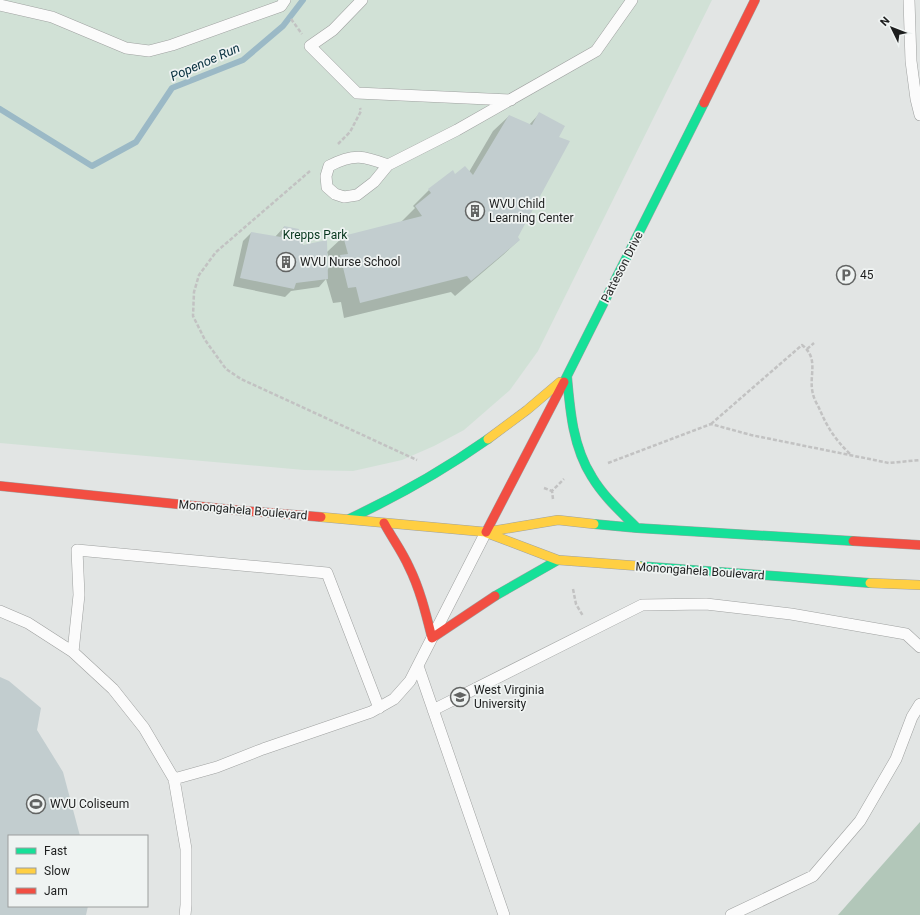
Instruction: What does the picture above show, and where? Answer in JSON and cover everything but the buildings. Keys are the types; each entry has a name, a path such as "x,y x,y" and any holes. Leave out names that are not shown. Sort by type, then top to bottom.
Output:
{"main road":[{"name":"Patteson Drive","path":"486,532 568,376 755,0"},
{"path":"349,518 392,499 441,470 516,419 568,376"},
{"path":"568,376 573,430 580,456 587,470 612,504 637,528"},
{"name":"Monongahela Boulevard","path":"0,486 235,510 349,518 384,523 486,532 558,520 637,528 920,545"},
{"path":"384,523 409,565 426,610 432,638 493,597 558,560"},
{"name":"Monongahela Boulevard","path":"486,532 558,560 835,582 920,585"}],"lane":[{"path":"362,0 334,30 310,46 357,93 511,100"},
{"path":"388,165 358,156 339,160 329,166 326,176 327,186 335,194 344,197 357,195 374,182 388,165 457,130 596,51 632,0"},
{"path":"909,0 911,61 916,99 920,115"},
{"path":"0,5 52,17 126,48 150,51 172,45 283,3"},
{"path":"174,779 217,767 371,712 394,699 410,681 486,532"},
{"path":"74,652 79,595 77,550 327,573 379,708"},
{"path":"433,710 642,605 706,604 791,614 906,634 920,647"},
{"path":"0,611 28,623 74,652 113,689 144,728 174,779 186,849 187,912"},
{"path":"418,666 504,915"},
{"path":"731,915 813,876 860,821 896,759 912,717 920,704"}],"path":[{"path":"283,3 310,46"},
{"path":"333,148 350,132 361,111 357,93"},
{"path":"312,169 216,252 200,275 194,292 193,316 205,340 226,369 241,379 419,461"},
{"path":"807,349 814,343"},
{"path":"607,463 711,424 802,345 810,353 812,360 813,394 828,427 850,454"},
{"path":"711,424 751,435 850,454 888,463 920,460"},
{"path":"552,490 564,479"},
{"path":"544,488 552,490"},
{"path":"552,490 554,504"},
{"path":"573,589 576,604 591,630"}],"green space":[{"name":"Krepps Park","path":"0,0 712,0 538,351 510,390 464,430 434,446 402,460 353,471 304,470 0,443"},
{"path":"920,822 920,915 838,915"}],"waterway":[{"name":"Popenoe Run","path":"0,109 92,166 136,142 172,88 243,60 283,26 303,0"}],"traffic: fast":[{"path":"564,382 704,103"},
{"path":"567,376 574,428 580,453 592,477 602,491 637,528"},
{"path":"349,519 420,482 488,439"},
{"path":"594,524 853,541"},
{"path":"495,596 558,560"},
{"path":"639,566 870,583"}],"traffic: slow":[{"path":"488,439 527,410 560,382"},
{"path":"321,517 486,532 558,520 594,524"},
{"path":"487,533 558,560 639,566"},
{"path":"870,583 920,585"}],"traffic: jam":[{"path":"704,103 755,0"},
{"path":"486,532 564,382"},
{"path":"0,486 235,510 321,517"},
{"path":"384,523 413,575 432,638 495,596"},
{"path":"853,541 920,545"}],"place":[{"name":"WVU Child Learning Center","path":"475,211"},
{"name":"WVU Nurse School","path":"286,262"},
{"name":"45","path":"846,275"},
{"name":"West Virginia University","path":"460,697"},
{"name":"WVU Coliseum","path":"36,804"}]}
